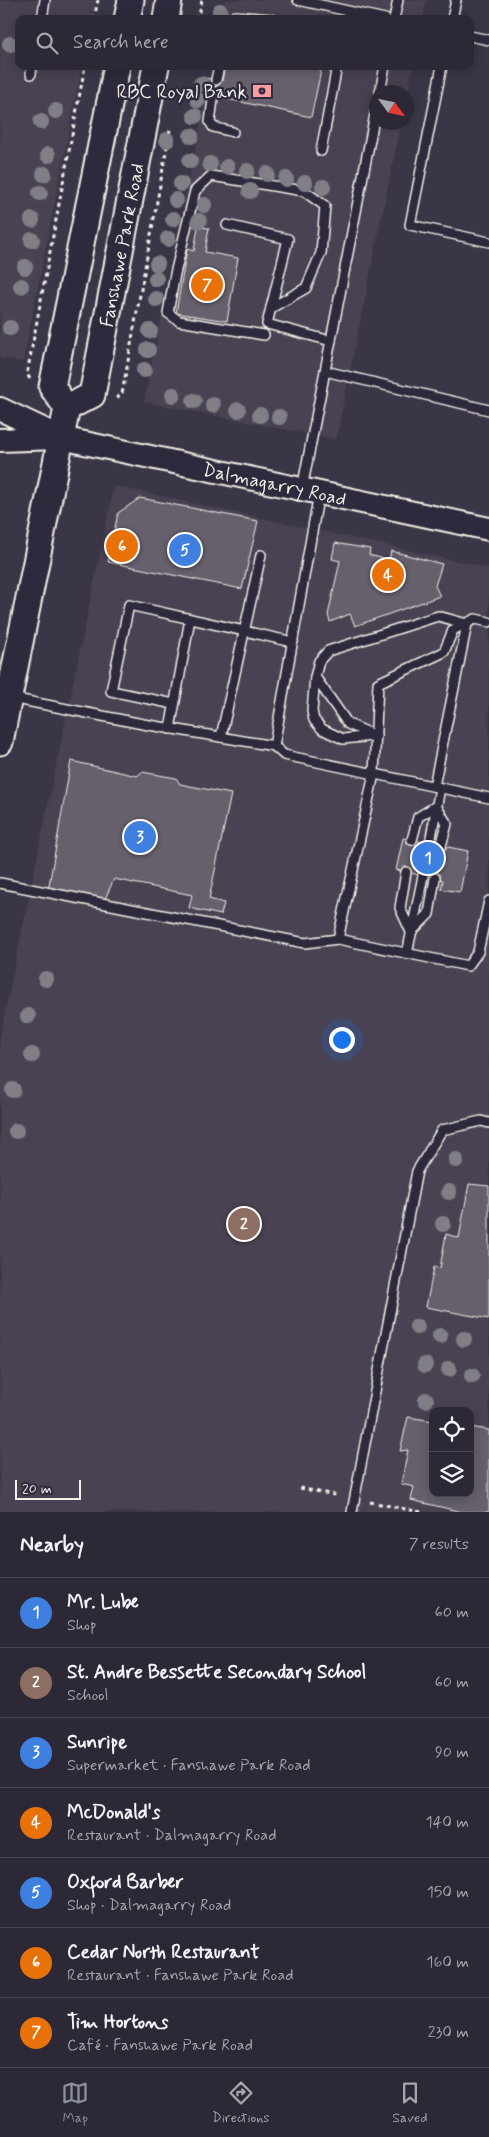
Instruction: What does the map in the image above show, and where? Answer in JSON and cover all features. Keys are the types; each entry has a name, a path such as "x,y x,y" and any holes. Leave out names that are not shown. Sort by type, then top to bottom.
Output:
{"main road":[{"path":"128,15 131,0"},
{"path":"167,15 169,0"},
{"name":"Fanshawe Park Road","path":"116,70 52,387 67,408 92,395 155,70"},
{"path":"0,742 67,408"}],"street":[{"name":"Dalmagarry Road","path":"0,409 61,438 489,529"},
{"name":"Dalmagarry Road","path":"0,440 61,438"}],"lane":[{"path":"43,15 45,0"},
{"path":"298,0 367,15"},
{"path":"395,15 398,0"},
{"path":"453,15 456,0"},
{"path":"474,37 489,40"},
{"path":"216,80 218,70"},
{"path":"321,151 336,70"},
{"path":"381,85 384,70"},
{"path":"441,70 410,224 489,242"},
{"path":"214,92 210,122 213,127 233,132"},
{"path":"274,746 293,642 325,371 372,130"},
{"path":"264,335 179,320 168,313 175,274 196,191 211,176 304,191 324,206 321,253 306,288 270,308"},
{"path":"227,224 288,239 266,324 331,341"},
{"path":"325,371 489,410"},
{"path":"221,737 261,555"},
{"path":"174,704 111,691 129,605 293,642"},
{"path":"376,736 343,739 322,730 314,720 312,711 315,677 319,661 328,651 438,616 467,624"},
{"path":"170,729 190,619"},
{"path":"338,939 374,774 378,683 444,652 453,630 475,619 489,622"},
{"path":"430,843 437,787 467,624"},
{"path":"315,677 348,724 376,736"},
{"path":"9,698 170,729 274,746 284,755 489,798"},
{"path":"412,840 418,817 436,806"},
{"path":"436,806 447,824 442,846"},
{"path":"406,872 400,908 411,932"},
{"path":"407,954 423,876"},
{"path":"411,932 429,914 435,878"},
{"path":"0,883 304,943 338,939 468,966 478,952 489,902"},
{"path":"352,1512 417,1171 442,1130 482,1121 489,1123"}],"path":[{"path":"95,15 98,0"},
{"path":"198,15 202,0"},
{"path":"27,374 84,70"}],"shaded area":[{"path":"0,0 96,0 93,15 15,15 15,70 81,70 23,362 0,358"},
{"path":"225,0 426,0 424,15 223,15"},
{"path":"211,70 412,70 409,85 369,85 369,130 400,130 336,439 144,402"},
{"path":"114,486 489,568 489,1512 0,1512 0,1037"}],"building":[{"name":"RBC Royal Bank","path":"224,70 321,70 311,117 218,97 219,93 203,90 206,78 222,81"},
{"path":"198,227 209,228 205,252 238,258 227,321 176,313 187,249 194,251"},
{"path":"140,498 258,521 242,589 108,562 118,513"},
{"path":"335,543 370,549 369,555 389,560 391,551 442,564 435,586 440,596 355,626 350,614 330,622 328,615 340,561 332,559"},
{"path":"71,761 137,776 142,772 176,778 180,784 231,794 209,899 224,903 221,915 189,908 192,895 114,879 104,901 48,891"},
{"path":"403,838 468,851 460,892 441,889 443,880 396,870"},
{"path":"469,1184 489,1186 489,1319 426,1307 434,1267 440,1268 446,1234 459,1238"},
{"path":"408,1417 429,1420 429,1497 474,1497 474,1428 489,1430 489,1512 462,1512 411,1500 414,1487 401,1484 408,1450 400,1451"}],"place":[{"name":"RBC Royal Bank","path":"262,91"},
{"name":"Tim Hortons","path":"207,285"},
{"name":"Cedar North Restaurant","path":"122,546"},
{"name":"Oxford Barber","path":"185,550"},
{"name":"McDonald's","path":"388,575"},
{"name":"Sunripe","path":"140,837"},
{"name":"Mr. Lube","path":"428,858"},
{"name":"St. Andre Bessette Secondary School","path":"244,1224"}]}
